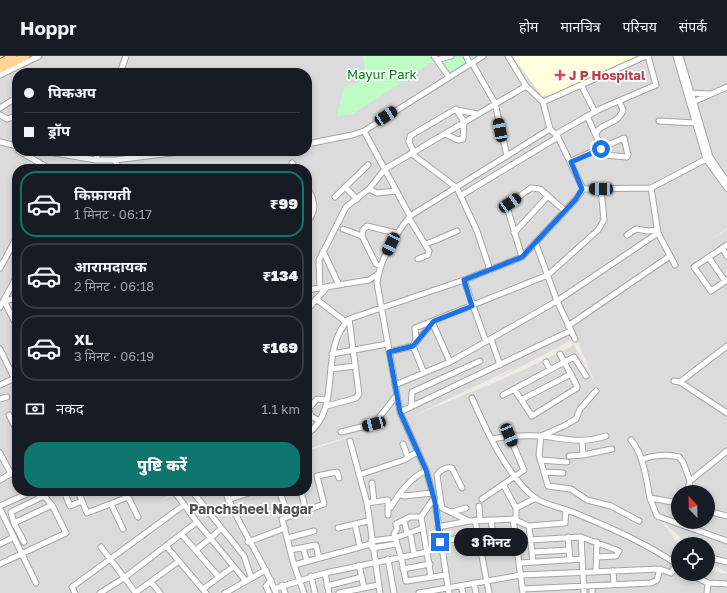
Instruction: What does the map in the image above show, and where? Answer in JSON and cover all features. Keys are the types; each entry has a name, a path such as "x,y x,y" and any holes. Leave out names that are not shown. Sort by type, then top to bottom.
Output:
{"main road":[{"path":"0,69 26,56"}],"street":[{"path":"14,68 38,56"},
{"path":"122,68 126,56"},
{"path":"449,77 436,58 452,56"},
{"path":"466,56 494,103 507,156"},
{"path":"312,143 364,131 483,56"},
{"path":"508,56 526,86 543,102 550,129 557,136 571,162 582,189"},
{"path":"462,195 587,116 656,84 647,56 543,102"},
{"path":"676,56 695,123 708,158 727,188"},
{"path":"680,56 694,102 708,158 727,182"},
{"path":"0,75 12,69"},
{"path":"581,85 595,112"},
{"path":"320,288 319,260 346,207 369,189 385,169 413,154 494,103 526,86"},
{"path":"694,102 727,87"},
{"path":"691,93 710,94"},
{"path":"0,108 11,101"},
{"path":"596,134 598,130 619,120 623,110 618,101"},
{"path":"477,114 454,110 410,136 409,142 413,154 458,188 477,231 490,270"},
{"path":"445,134 462,140 464,122 457,110"},
{"path":"0,115 7,119 12,118"},
{"path":"571,162 601,149 624,138 628,155 605,155 601,149 596,134 587,116"},
{"path":"659,121 695,123"},
{"path":"448,591 434,497 426,470 400,412 396,396 377,283 378,274 396,233 409,217 458,188 550,129"},
{"path":"364,131 409,217 430,253 418,260"},
{"path":"0,142 12,145"},
{"path":"7,144 12,147"},
{"path":"28,156 42,164"},
{"path":"77,156 96,160 115,160 147,156"},
{"path":"96,160 97,156"},
{"path":"582,189 651,188 708,158"},
{"path":"115,160 117,164"},
{"path":"335,197 368,165"},
{"path":"345,187 357,199"},
{"path":"522,257 507,211 510,203 531,188 540,189 565,211"},
{"path":"651,188 657,232 675,265"},
{"path":"369,189 377,193 396,191"},
{"path":"312,431 327,406 332,354 335,339 342,326 348,320 464,280 522,257 536,244 582,189"},
{"path":"424,373 413,346 416,339 415,328 434,323 548,275 598,230 604,220 601,189"},
{"path":"514,233 548,196"},
{"path":"312,199 314,208 312,216"},
{"path":"381,266 376,264 362,236 363,230 367,226 396,233"},
{"path":"343,229 362,236"},
{"path":"627,235 636,229 648,232 657,232"},
{"path":"425,244 434,242 457,231"},
{"path":"395,385 450,362 557,301 657,232"},
{"path":"536,244 557,301 575,339"},
{"path":"709,258 726,281 711,291 694,267 727,245"},
{"path":"0,268 12,246"},
{"path":"722,248 727,256"},
{"path":"323,251 339,285"},
{"path":"400,412 500,365 569,328 670,256"},
{"path":"312,289 369,280 378,274"},
{"path":"369,280 377,283"},
{"path":"464,280 486,342"},
{"path":"0,307 12,286"},
{"path":"312,304 327,287"},
{"path":"4,301 12,299"},
{"path":"316,299 348,320 359,394 356,398 327,406"},
{"path":"4,301 12,316"},
{"path":"389,352 413,346 434,323"},
{"path":"434,323 450,362"},
{"path":"491,339 500,365"},
{"path":"332,354 387,344"},
{"path":"680,382 727,346"},
{"path":"1,353 12,371"},
{"path":"514,389 534,416 577,388 560,354"},
{"path":"503,394 574,357 586,376"},
{"path":"411,407 412,392 480,361"},
{"path":"546,362 550,369"},
{"path":"331,369 355,366"},
{"path":"521,400 571,374"},
{"path":"0,385 12,380"},
{"path":"674,381 680,382 727,413"},
{"path":"541,436 576,419 580,409 596,391"},
{"path":"341,432 374,424 396,396"},
{"path":"0,399 7,397"},
{"path":"472,398 492,439 513,476 536,498 635,539 658,551 671,561"},
{"path":"312,405 317,399 327,400"},
{"path":"9,415 12,421"},
{"path":"312,417 319,421"},
{"path":"482,499 524,469 509,435"},
{"path":"492,439 509,435 541,436 590,441 606,436"},
{"path":"541,436 540,460 549,488 571,489 587,500 611,506 640,521"},
{"path":"632,440 642,460 650,498 657,516 727,541"},
{"path":"350,441 366,503 371,545 380,593"},
{"path":"582,441 583,455"},
{"path":"402,447 408,457"},
{"path":"570,456 612,449"},
{"path":"689,485 690,482 727,451"},
{"path":"359,475 408,457 417,452"},
{"path":"0,454 11,474 0,480"},
{"path":"642,460 646,458 664,456 679,456 683,462 690,482"},
{"path":"540,460 567,462"},
{"path":"462,488 452,468 448,467 439,472 437,475 442,508 474,520"},
{"path":"392,507 412,478 426,470"},
{"path":"304,593 294,565 282,519 324,504 317,476 337,472 338,478"},
{"path":"544,472 562,473"},
{"path":"372,482 374,502"},
{"path":"503,484 516,508 514,519 515,532 523,591 655,582 659,576 660,569"},
{"path":"400,494 404,496 434,497 441,503"},
{"path":"23,496 0,507 36,583"},
{"path":"0,564 66,533 52,505 44,496 11,512 14,523 24,542"},
{"path":"66,496 70,506 82,501"},
{"path":"80,496 87,513 128,497 138,517"},
{"path":"178,496 245,580"},
{"path":"196,496 244,556 251,577"},
{"path":"227,496 248,542 266,570 275,591 282,585 311,576 427,551 440,544 477,534"},
{"path":"228,500 240,496"},
{"path":"281,496 289,516"},
{"path":"302,496 306,510"},
{"path":"431,577 421,517 434,497"},
{"path":"516,508 536,498"},
{"path":"650,498 671,502"},
{"path":"366,503 388,500 388,515"},
{"path":"111,504 123,529"},
{"path":"14,523 52,505"},
{"path":"75,593 72,587 184,505"},
{"path":"479,506 474,520 488,593"},
{"path":"452,512 466,508"},
{"path":"438,526 474,520 514,519 529,526 565,523 566,510"},
{"path":"715,513 726,515"},
{"path":"421,517 416,516 396,524 397,529 394,534 406,581 446,575"},
{"path":"404,520 414,554"},
{"path":"491,520 495,548"},
{"path":"0,524 6,521"},
{"path":"338,528 368,521"},
{"path":"100,593 124,578 167,547 197,522"},
{"path":"355,524 360,547"},
{"path":"529,526 533,562"},
{"path":"248,542 285,528"},
{"path":"294,565 409,535 423,528"},
{"path":"196,550 221,529"},
{"path":"288,538 314,531"},
{"path":"493,535 515,532"},
{"path":"182,535 219,577"},
{"path":"0,544 14,537"},
{"path":"568,537 570,560"},
{"path":"530,540 581,537 619,551 616,556 597,557"},
{"path":"581,537 584,593"},
{"path":"596,572 597,542"},
{"path":"371,545 397,544"},
{"path":"290,550 316,545 319,558"},
{"path":"480,549 517,545"},
{"path":"101,547 135,593 179,561"},
{"path":"167,547 204,591 219,577 234,567"},
{"path":"303,548 306,561"},
{"path":"532,552 569,550"},
{"path":"388,559 394,593"},
{"path":"520,563 582,559"},
{"path":"715,559 727,562"},
{"path":"404,569 430,564"},
{"path":"359,565 364,588"},
{"path":"419,593 448,591 474,583 521,576 660,569 671,572"},
{"path":"225,593 245,580 266,570"},
{"path":"613,571 614,584"},
{"path":"325,573 328,593"},
{"path":"311,576 314,593"},
{"path":"327,586 362,577"},
{"path":"269,593 266,586 270,580"},
{"path":"704,581 708,583 727,584"},
{"path":"151,582 160,593"},
{"path":"474,583 476,593"},
{"path":"707,593 708,583"},
{"path":"282,585 285,593"},
{"path":"339,593 378,585"},
{"path":"461,586 463,593"},
{"path":"592,586 592,593"}],"shaded area":[{"path":"35,56 727,56 727,228 707,242 727,229 727,573 715,565 715,537 679,537 659,518 673,537 671,537 671,581 715,581 715,571 727,574 727,593 0,593 0,73","holes":["576,338 596,385 574,345 517,373 413,416 516,367 497,379"]},
{"name":"J P Hospital","path":"512,56 637,56 551,95 542,96"}],"green space":[{"name":"Mayur Park","path":"363,56 478,56 444,77 436,64 429,63 353,114 337,116 344,87 362,81 365,69"}],"place":[{"name":"J P Hospital","path":"560,75"}],"district":[{"name":"Panchsheel Nagar","path":"251,508"}],"route":[{"path":"440,542 435,502 426,470 400,412 389,352 413,346 434,321 472,306 464,280 522,257 536,244 576,199 582,189 571,162 601,149"}]}
